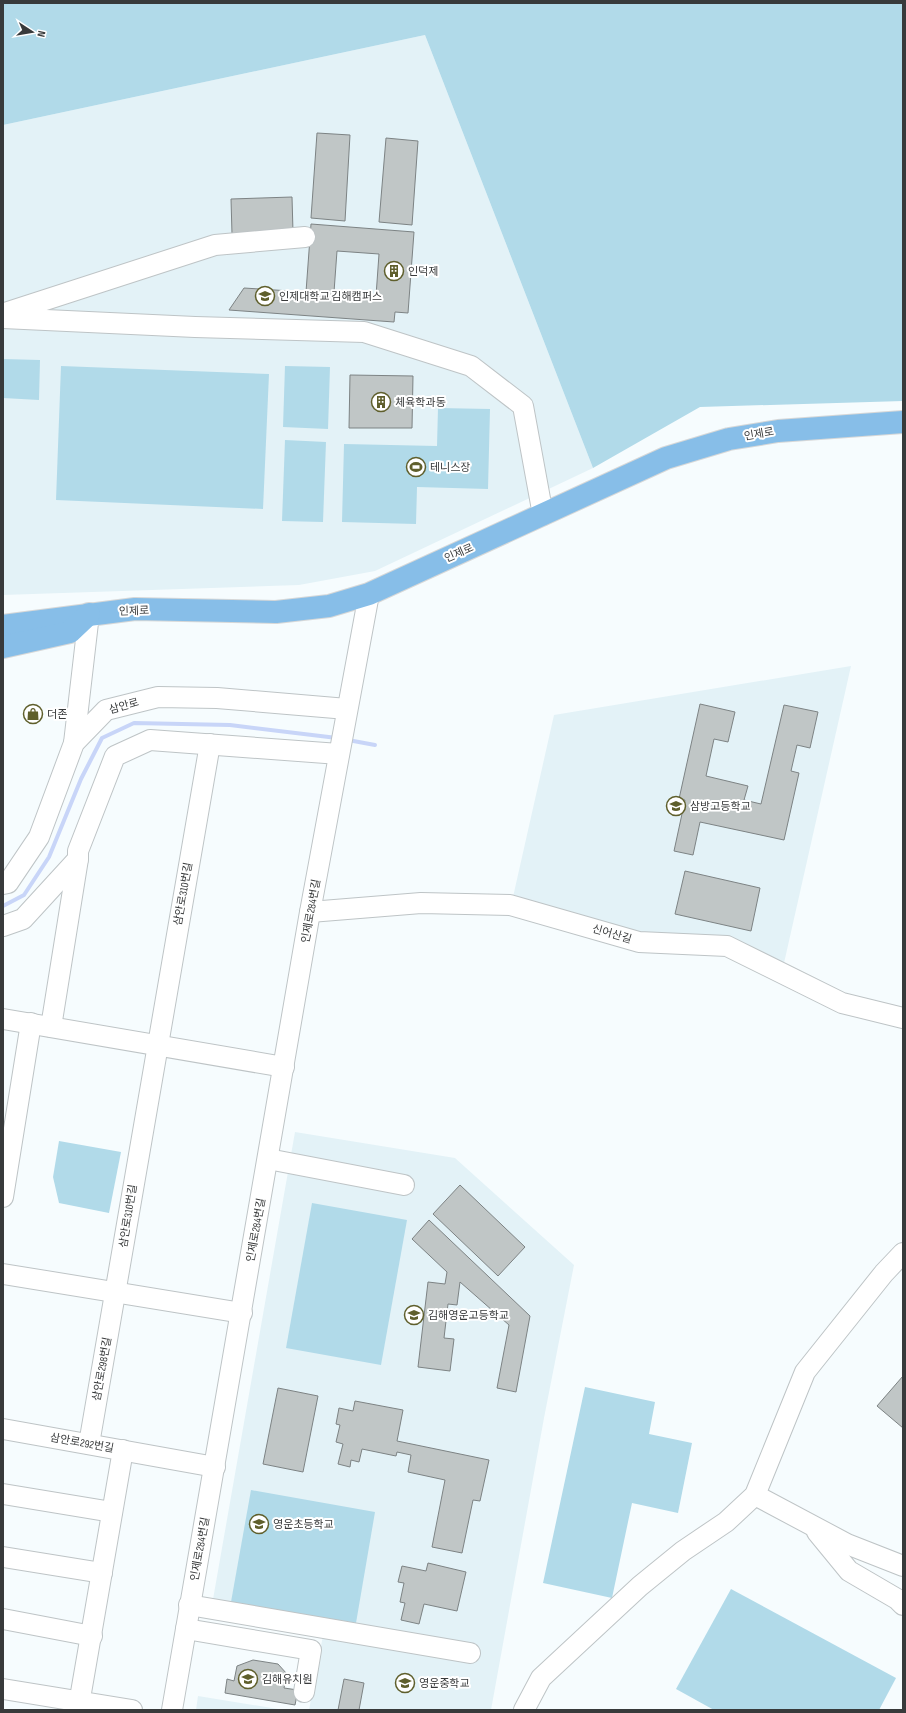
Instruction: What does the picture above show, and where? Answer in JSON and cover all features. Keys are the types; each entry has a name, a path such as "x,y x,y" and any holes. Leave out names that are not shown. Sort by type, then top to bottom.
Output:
{"main road":[{"name":"인제로","path":"3,626 89,614 134,610 276,612 329,606 369,594 666,458 729,439 778,431 903,422"},
{"path":"3,647 70,632 89,614"}],"street":[{"path":"3,314 215,245 305,237"},
{"path":"3,318 195,327 364,332 471,366 523,406 543,515"},
{"path":"346,715 369,594"},
{"path":"74,743 89,614"},
{"name":"삼안로","path":"3,884 8,883 39,837 74,743 106,710 158,697 217,698 346,715"},
{"name":"인제로284번길","path":"172,1710 189,1605 242,1313 310,912 346,715"},
{"path":"51,1027 78,859 78,851 115,756 150,740 339,752"},
{"name":"삼안로310번길","path":"115,1293 156,1045 210,744"},
{"path":"3,926 23,919 78,859"},
{"name":"신어산길","path":"310,912 421,903 510,906 639,942 727,946 842,1002 903,1018"},
{"path":"3,1019 284,1067"},
{"path":"3,1197 31,1024"},
{"path":"268,1160 404,1185"},
{"path":"524,1710 541,1678 640,1586 683,1551 726,1522 755,1495 805,1372 884,1273 903,1253"},
{"path":"3,1274 242,1313"},
{"name":"삼안로298번길","path":"89,1444 115,1293"},
{"name":"삼안로292번길","path":"3,1429 123,1450 79,1706"},
{"path":"123,1450 214,1467"},
{"path":"3,1494 112,1512"},
{"path":"755,1495 847,1544 903,1566"},
{"path":"812,1526 849,1572 897,1599 903,1606"},
{"path":"3,1557 102,1573"},
{"path":"189,1605 470,1653"},
{"path":"3,1619 92,1636"},
{"path":"186,1629 311,1650 304,1692"},
{"path":"3,1689 79,1706 132,1710"}],"shaded area":[{"path":"3,3 903,3 903,401 700,407 593,468 425,35 3,125"},
{"name":"인제대학교 김해캠퍼스","path":"425,35 593,468 375,571 299,585 3,595 3,125"},
{"path":"3,359 40,360 39,400 3,398"},
{"path":"61,366 269,374 263,509 56,500"},
{"path":"285,366 330,367 328,429 283,427"},
{"name":"테니스장","path":"438,408 490,409 488,489 417,487 416,524 342,522 344,444 437,446"},
{"path":"285,440 326,442 323,522 282,521"},
{"name":"삼방고등학교","path":"851,666 782,972 728,943 621,934 513,897 554,715"},
{"path":"295,1132 455,1158 574,1265 544,1418 491,1710 309,1710 325,1625 212,1605"},
{"path":"59,1141 121,1152 109,1213 59,1203 53,1177"},
{"path":"312,1203 407,1220 381,1365 286,1348"},
{"path":"585,1387 655,1402 649,1434 692,1443 678,1513 632,1503 612,1598 543,1583"},
{"path":"251,1490 375,1512 356,1623 231,1602"},
{"path":"731,1589 896,1678 879,1710 714,1710 676,1689"},
{"path":"198,1696 284,1710 196,1710"}],"building":[{"path":"317,133 350,135 345,221 311,218"},
{"path":"386,138 418,141 412,225 379,222"},
{"path":"292,197 293,232 232,234 231,199"},
{"name":"인덕제","path":"311,224 414,232 408,313 395,312 394,322 229,310 244,288 306,292","holes":["337,251 379,254 376,296 334,292"]},
{"name":"체육학과동","path":"350,375 413,376 412,428 349,428"},
{"path":"700,704 735,712 728,742 714,739 706,776 748,786 744,800 761,804 784,705 818,712 810,748 797,745 791,771 799,773 784,840 700,822 693,855 674,851 685,800 679,799"},
{"path":"685,871 760,888 751,931 675,914"},
{"path":"460,1185 525,1247 498,1276 433,1214"},
{"path":"429,1220 530,1316 516,1392 497,1388 509,1325 460,1282 457,1305 448,1304 444,1338 454,1339 450,1371 418,1367 428,1282 445,1284 447,1272 412,1239"},
{"path":"903,1376 903,1428 877,1406"},
{"path":"278,1388 318,1396 303,1472 263,1464"},
{"path":"355,1401 403,1410 397,1441 489,1460 480,1501 473,1500 462,1553 432,1547 445,1480 408,1472 411,1455 397,1452 396,1456 362,1449 359,1462 351,1460 350,1467 338,1464 343,1444 336,1442 340,1425 336,1424 339,1408 353,1411"},
{"path":"428,1563 466,1572 457,1611 424,1604 419,1624 401,1620 405,1603 400,1602 404,1583 398,1582 402,1566 426,1571"},
{"path":"253,1660 278,1664 287,1674 284,1688 298,1690 295,1705 225,1693 227,1679 234,1681 237,1666"},
{"path":"344,1679 364,1683 359,1710 338,1710"}],"waterway":[{"path":"3,906 24,895 49,857 81,779 102,738 134,723 230,725 337,738"},
{"path":"348,740 375,745"}],"place":[{"name":"인덕제","path":"394,271"},
{"name":"인제대학교 김해캠퍼스","path":"265,296"},
{"name":"체육학과동","path":"381,402"},
{"name":"테니스장","path":"416,467"},
{"name":"더존","path":"33,714"},
{"name":"삼방고등학교","path":"676,806"},
{"name":"김해영운고등학교","path":"414,1315"},
{"name":"영운초등학교","path":"259,1524"},
{"name":"김해유치원","path":"248,1679"},
{"name":"영운중학교","path":"405,1683"}]}
